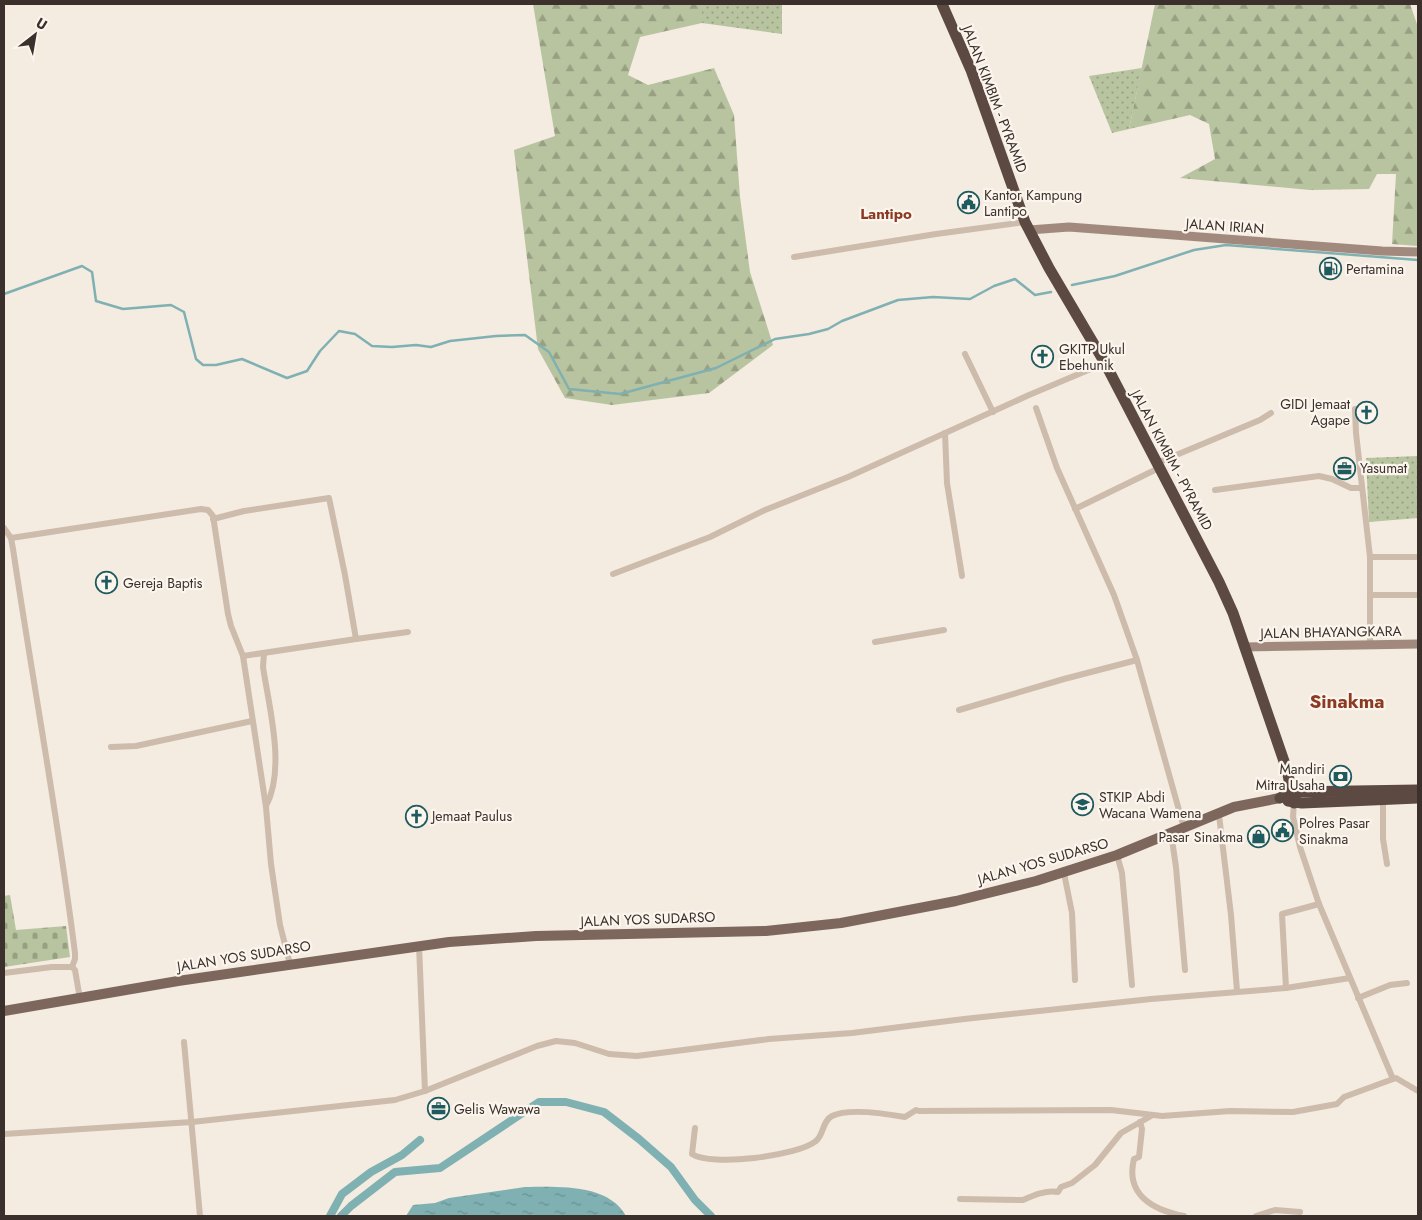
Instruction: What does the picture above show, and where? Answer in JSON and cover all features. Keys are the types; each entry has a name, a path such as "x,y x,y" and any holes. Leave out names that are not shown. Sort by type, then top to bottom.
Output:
{"highway":[{"name":"JALAN KIMBIM - PYRAMID","path":"942,4 970,70 1027,226 1049,268 1105,363 1219,582 1233,613 1287,770 1292,798"},
{"name":"JALAN YOS SUDARSO","path":"1382,796 1418,790"},
{"name":"JALAN YOS SUDARSO","path":"1280,798 1382,796 1418,798"}],"main road":[{"name":"JALAN IRIAN","path":"1027,226 1382,252 1418,252"},
{"name":"JALAN BHAYANGKARA","path":"1244,647 1418,644"},
{"name":"JALAN YOS SUDARSO","path":"4,1011 178,981 419,945 536,936 689,933 801,928 841,923 956,901 1036,881 1117,855 1244,804 1280,798"}],"street":[{"path":"794,257 936,234 1027,226"},
{"path":"965,354 993,412"},
{"path":"613,574 710,537 765,510 848,477 1029,395 1105,363"},
{"path":"1036,408 1057,468 1114,595 1138,660 1184,828"},
{"path":"1355,409 1370,558 1370,644"},
{"path":"1074,509 1158,465 1260,420 1271,413"},
{"path":"945,433 947,483 953,531 962,576"},
{"path":"1214,490 1319,476 1332,479 1351,488 1362,488"},
{"path":"213,519 278,505 329,498 356,639"},
{"path":"11,538 201,509 208,510 213,519 228,614 243,656 266,807 271,864 280,924 290,964"},
{"path":"4,528 11,538 13,548 68,898 75,953 72,967"},
{"path":"4,547 13,548"},
{"path":"1370,558 1418,557"},
{"path":"1370,595 1418,595"},
{"path":"875,642 944,630"},
{"path":"243,656 408,632"},
{"path":"264,652 263,667 276,764 273,788 266,807"},
{"path":"959,710 1064,679 1138,660"},
{"path":"111,747 136,746 252,721"},
{"path":"1382,796 1383,839 1387,864"},
{"path":"1292,798 1293,817 1300,848 1319,904 1394,1079"},
{"path":"1219,815 1231,915 1237,991"},
{"path":"1171,833 1176,868 1184,970"},
{"path":"1117,855 1122,873 1132,985"},
{"path":"1064,873 1072,912 1075,980"},
{"path":"1286,988 1282,914 1319,904"},
{"path":"419,945 425,1091"},
{"path":"4,972 72,967"},
{"path":"72,967 75,970 80,999"},
{"path":"4,1134 192,1122 380,1103 425,1091 529,1049 556,1041 575,1044 610,1054 637,1056 769,1039 852,1033 964,1019 1237,991 1286,988 1350,978"},
{"path":"1358,998 1390,984 1407,983"},
{"path":"184,1042 200,1216"},
{"path":"696,1128 692,1154 698,1158 737,1160 779,1155 809,1145 822,1134 825,1123 832,1116 845,1113 876,1112 905,1117 916,1110 1111,1110 1151,1116 1230,1111 1293,1112 1337,1104 1344,1097 1396,1078 1418,1091"},
{"path":"960,1199 1023,1200 1051,1191 1058,1192 1061,1187 1072,1183 1095,1165 1121,1133 1151,1116"},
{"path":"1140,1122 1142,1130 1139,1157 1134,1159 1132,1168 1133,1185 1138,1195 1161,1210 1184,1216"},
{"path":"1256,1216 1275,1210 1300,1212"}],"green space":[{"path":"533,4 702,4 702,23 640,37 628,75 648,85 714,68 734,115 740,197 750,272 773,345 709,393 612,405 565,398 538,349 514,150 555,136"},
{"path":"702,4 782,4 782,34 702,23"},
{"path":"1155,4 1410,4 1418,27 1418,246 1392,244 1396,174 1377,174 1369,189 1310,190 1180,178 1215,159 1209,124 1190,115 1129,129"},
{"path":"1142,68 1129,129 1112,133 1089,76"},
{"path":"1418,456 1418,518 1369,522 1366,458"},
{"path":"10,895 16,930 66,926 70,957 4,967 4,896"}],"water":[{"path":"525,1187 566,1187 594,1192 618,1205 626,1216 406,1216 413,1205 435,1203 449,1198"}],"waterway":[{"path":"1072,285 1115,276 1194,250 1226,245 1418,260"},
{"path":"4,294 82,266 92,272 96,301 123,309 171,305 184,312 196,359 203,365 216,365 242,359 287,378 307,371 320,351 339,331 355,334 372,346 392,347 416,345 431,347 450,341 525,335 549,352 569,389 620,394 716,368 775,339 828,329 842,321 898,300 933,297 970,299 994,286 1015,279 1035,295 1051,292"},
{"path":"341,1216 395,1172 440,1168 539,1102 566,1102 604,1112 671,1167 695,1200 711,1216"},
{"path":"330,1216 342,1194 371,1172 402,1155 420,1140"}],"place":[{"name":"Kantor Kampung Lantipo","path":"968,203"},
{"name":"Pertamina","path":"1330,269"},
{"name":"GKITP Ukul Ebehunik","path":"1043,357"},
{"name":"GIDI Jemaat Agape","path":"1366,412"},
{"name":"Yasumat","path":"1344,468"},
{"name":"Gereja Baptis","path":"107,583"},
{"name":"Mandiri Mitra Usaha","path":"1341,777"},
{"name":"STKIP Abdi Wacana Wamena","path":"1083,805"},
{"name":"Jemaat Paulus","path":"416,816"},
{"name":"Polres Pasar Sinakma","path":"1283,831"},
{"name":"Pasar Sinakma","path":"1259,837"},
{"name":"Gelis Wawawa","path":"438,1109"}],"district":[{"name":"Lantipo","path":"886,214"},
{"name":"Sinakma","path":"1347,701"}]}
